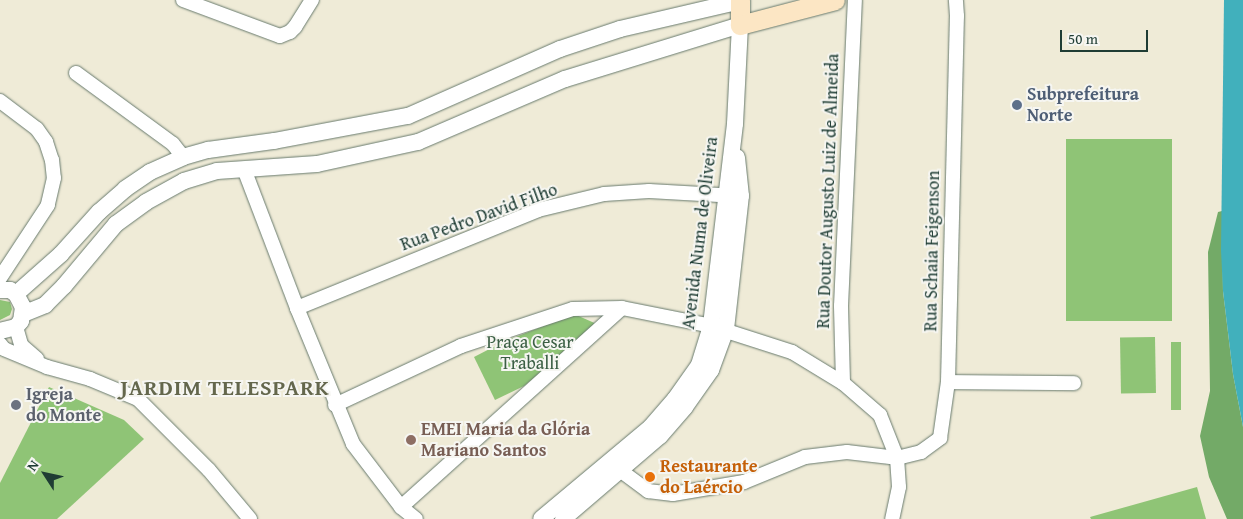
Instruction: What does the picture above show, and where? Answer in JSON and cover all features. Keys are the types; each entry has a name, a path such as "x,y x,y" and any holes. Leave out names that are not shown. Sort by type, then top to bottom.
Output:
{"main road":[{"path":"741,0 740,25 835,0"}],"street":[{"path":"183,0 280,36 290,32 295,27 312,0"},
{"path":"6,288 61,254 99,212 126,189 150,172 183,157 208,150 274,141 408,116 560,49 620,29 741,0"},
{"name":"Rua Doutor Augusto Luiz de Almeida","path":"843,383 841,306 855,0"},
{"path":"945,0 957,16"},
{"name":"Rua Schaia Feigenson","path":"897,458 921,452 940,438 948,382 956,0"},
{"path":"13,324 44,305 64,286 116,224 146,202 184,181 217,171 317,164 418,142 565,79 740,25"},
{"name":"Avenida Numa de Oliveira","path":"541,519 660,436 685,407 711,370 719,328 734,196 735,124 740,25"},
{"path":"76,74 173,144 183,157"},
{"path":"0,101 37,129 46,142 52,160 54,178 48,205 14,256 6,288"},
{"path":"314,134 308,142 307,149 317,164"},
{"path":"274,141 281,151 280,159 276,166"},
{"path":"244,169 335,405 352,444 401,506 416,519"},
{"name":"Rua Pedro David Filho","path":"297,308 538,210 604,194 649,191 734,196"},
{"path":"6,288 24,307 13,324"},
{"path":"335,405 470,343 573,309 622,308 719,328 792,352 843,383 880,415 897,458 899,487 892,519"},
{"path":"401,506 622,308"},
{"path":"13,324 21,345 47,368"},
{"path":"0,344 4,349 47,368 90,379 138,399 209,470 250,519"},
{"path":"948,382 1074,384"},
{"path":"614,467 648,491 673,494 744,482 805,457 846,452 897,458"},
{"name":"Avenida Numa de Oliveira","path":"563,519 614,467"}],"green space":[{"path":"1066,139 1172,139 1172,321 1066,321"},
{"path":"1222,211 1223,291 1233,374 1243,427 1243,519 1227,519 1209,477 1200,436 1210,391 1208,252 1218,212"},
{"path":"0,300 10,302 12,309 10,315 0,320"},
{"name":"Praça Cesar Traballi","path":"574,314 599,325 524,386 495,400 474,357 503,342"},
{"path":"1155,337 1156,393 1121,394 1120,338"},
{"path":"1171,342 1181,342 1181,410 1171,410"},
{"path":"49,387 124,420 144,439 57,519 0,519 0,483"},
{"path":"1197,487 1206,519 1091,519 1090,517"}],"water":[{"path":"1224,0 1243,0 1243,427 1233,374 1223,291 1221,250"}],"place":[{"name":"Subprefeitura Norte","path":"1017,105"},
{"name":"Igreja do Monte","path":"16,405"},
{"name":"EMEI Maria da Glória Mariano Santos","path":"411,440"},
{"name":"Restaurante do Laércio","path":"650,477"}],"district":[{"name":"JARDIM TELESPARK","path":"225,388"}]}
